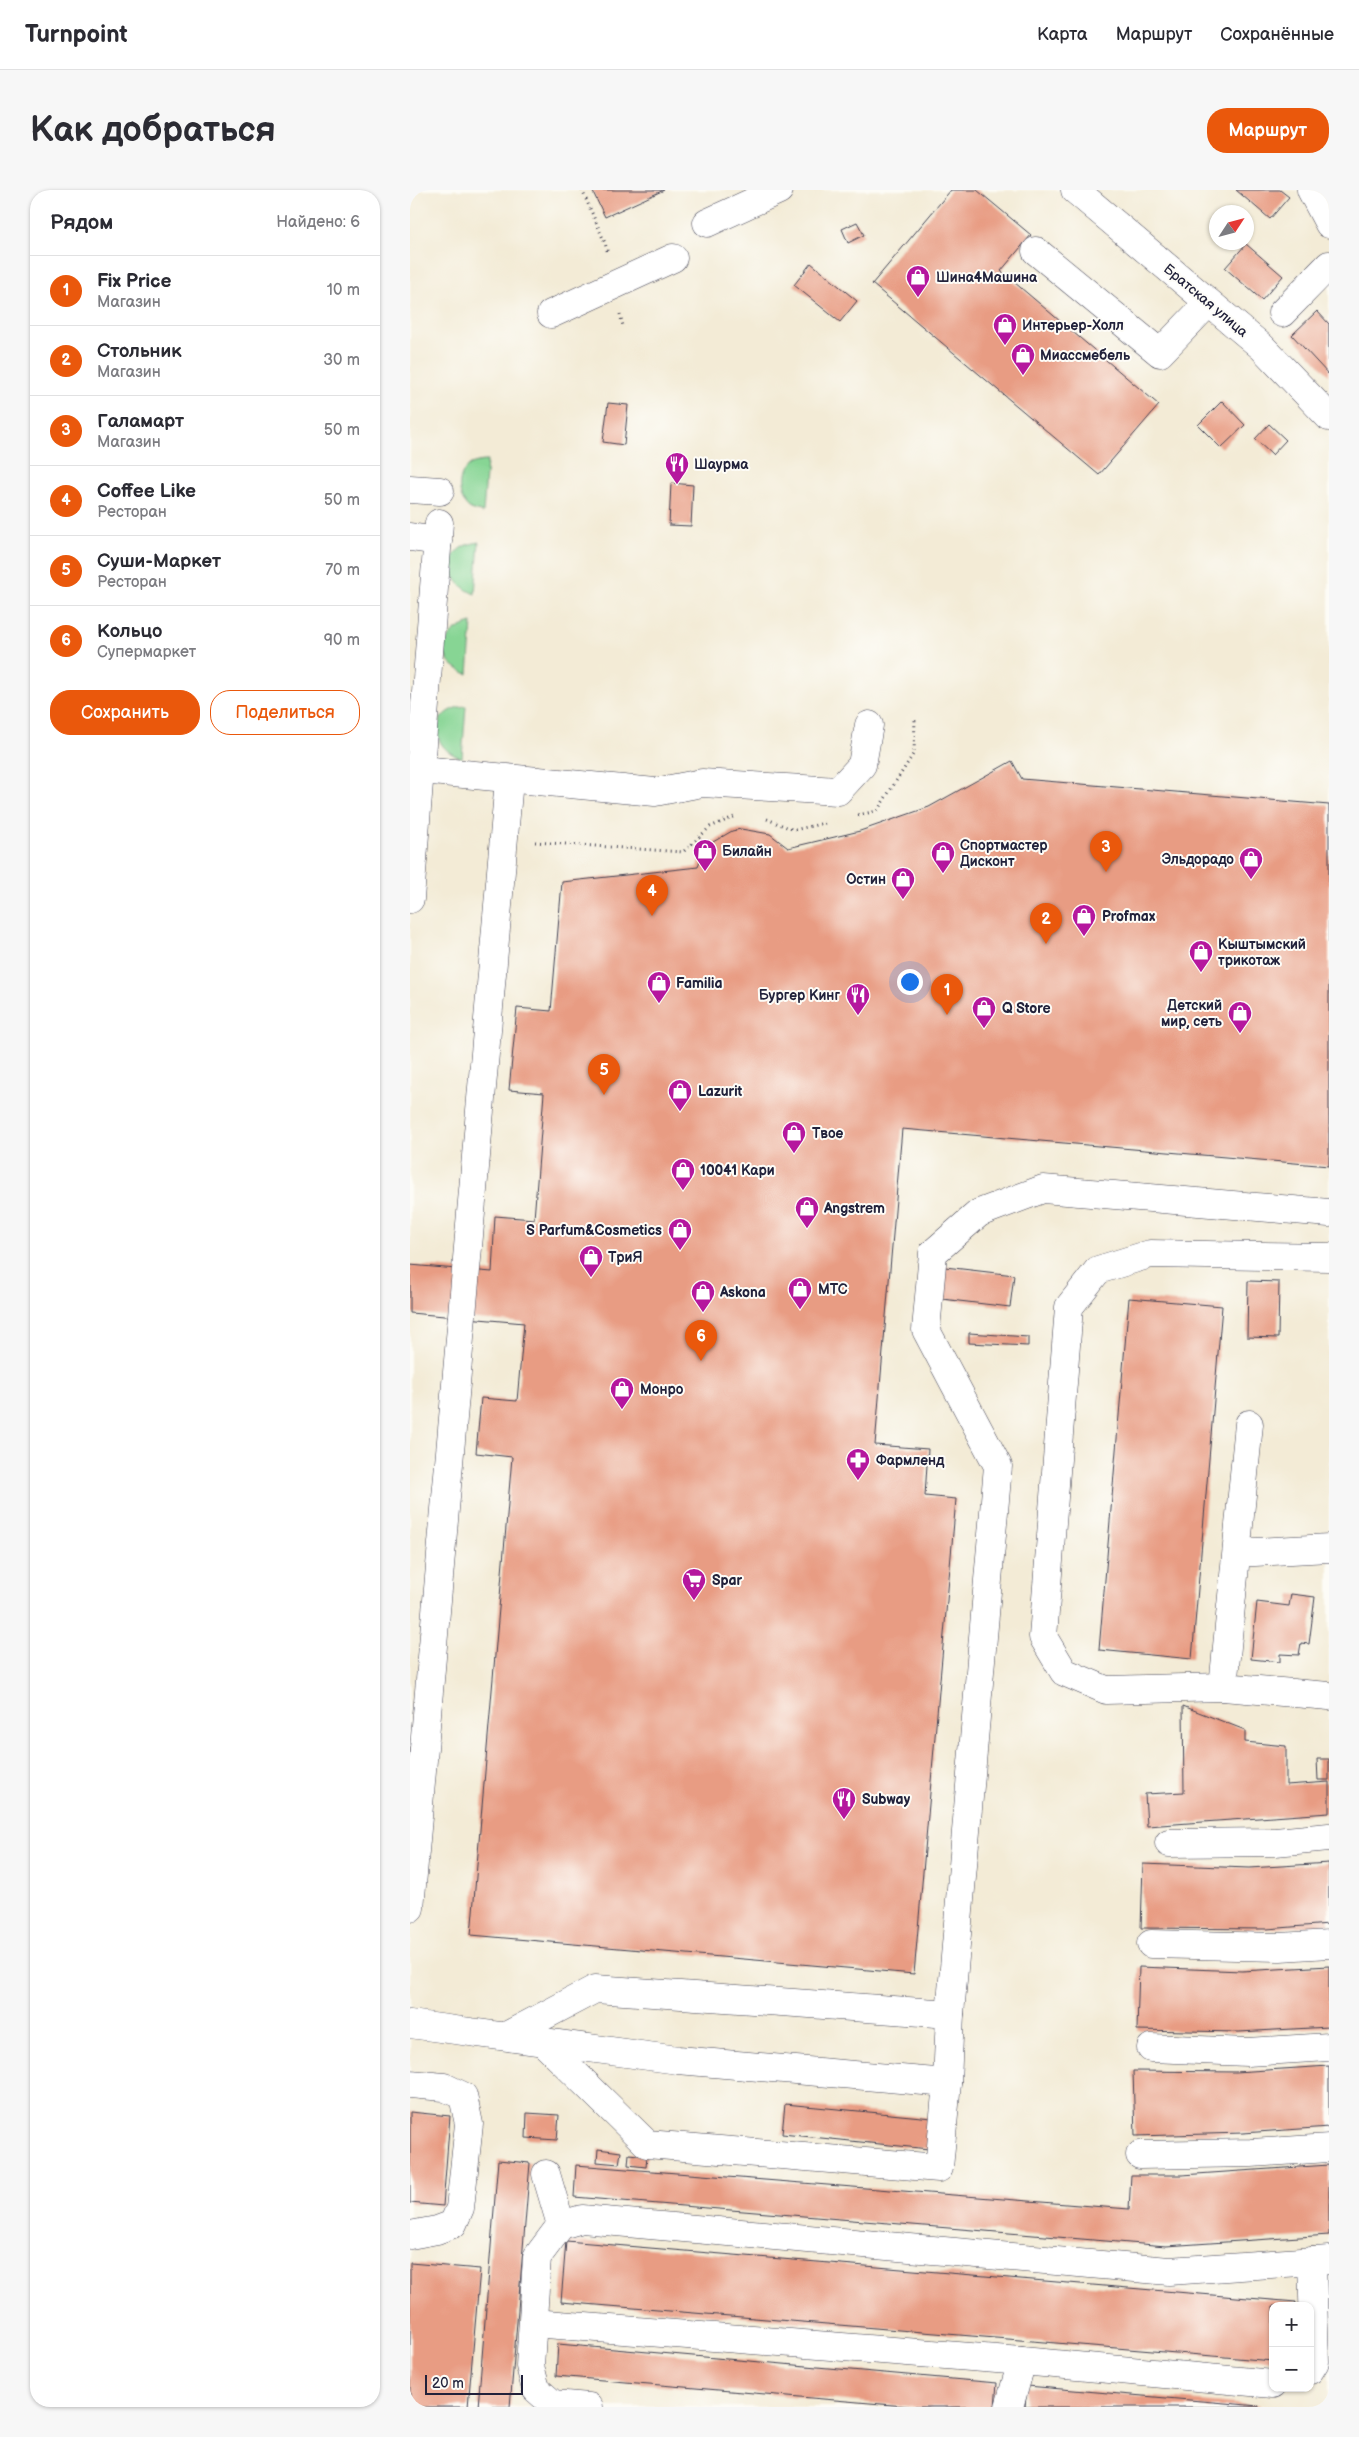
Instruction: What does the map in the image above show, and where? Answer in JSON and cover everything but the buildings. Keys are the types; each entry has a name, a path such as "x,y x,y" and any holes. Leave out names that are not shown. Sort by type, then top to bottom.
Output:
{"street":[{"path":"707,223 779,190"},
{"name":"Братская улица","path":"1075,190 1262,347 1329,417"},
{"path":"1311,190 1329,224"},
{"path":"1036,251 1160,353 1208,303"},
{"path":"551,314 673,258"},
{"path":"1282,313 1329,266"},
{"path":"410,489 440,491"},
{"path":"410,537 439,532 410,900"},
{"path":"421,770 509,780 655,792 702,783 838,791 862,765 869,725"},
{"path":"410,1908 509,780"},
{"path":"542,2041 647,2144 939,2168 947,2083 950,2014 998,1466 926,1330 933,1253 979,1213 1043,1188 1329,1213"},
{"path":"1329,1257 1150,1254 1098,1270 1069,1307 1042,1637 1064,1672 1106,1690 1223,1687 1329,1696"},
{"path":"1223,1687 1250,1424"},
{"path":"1237,1552 1329,1548"},
{"path":"1169,1843 1275,1842 1329,1837"},
{"path":"1151,1944 1280,1947 1329,1944"},
{"path":"506,2036 595,1989 950,2014"},
{"path":"410,2024 678,2060 947,2083"},
{"path":"1151,2048 1246,2052 1329,2047"},
{"path":"410,2084 444,2086 462,2096 468,2124 460,2208 453,2224 437,2230 410,2235"},
{"path":"1140,2155 1251,2153 1329,2148"},
{"path":"546,2174 561,2225"},
{"path":"589,2407 553,2404 534,2398 530,2366 537,2257 561,2225 582,2219 1169,2271 1321,2260 1314,2364"},
{"path":"533,2323 1022,2360 1269,2384"},
{"path":"1009,2407 1022,2360"}],"path":[{"path":"850,817 877,811 914,753 915,718"},
{"path":"504,839 683,852 710,827 734,817 743,817"},
{"path":"761,817 794,830 831,822"}],"green space":[{"path":"487,461 483,513 473,510 464,502 461,496 460,484 466,468 473,463"},
{"path":"479,542 475,594 461,585 452,573 451,566 456,552 464,546"},
{"path":"472,623 468,674 449,662 445,655 444,647 452,633"},
{"path":"466,706 462,758 451,753 443,746 437,729 445,714"}],"place":[{"name":"Шина4Машина","path":"918,298"},
{"name":"Интерьер-Холл","path":"1005,346"},
{"name":"Миассмебель","path":"1023,376"},
{"name":"Шаурма","path":"677,485"},
{"name":"Билайн","path":"705,872"},
{"name":"Галамарт","path":"1106,872"},
{"name":"Спортмастер Дисконт","path":"943,874"},
{"name":"Эльдорадо","path":"1251,880"},
{"name":"Остин","path":"903,900"},
{"name":"Coffee Like","path":"652,916"},
{"name":"Profmax","path":"1084,937"},
{"name":"Стольник","path":"1046,944"},
{"name":"Кыштымский трикотаж","path":"1201,973"},
{"name":"Familia","path":"659,1004"},
{"name":"Fix Price","path":"947,1015"},
{"name":"Бургер Кинг","path":"858,1016"},
{"name":"Q Store","path":"984,1029"},
{"name":"Детский мир, сеть","path":"1240,1034"},
{"name":"Суши-Маркет","path":"604,1095"},
{"name":"Lazurit","path":"680,1112"},
{"name":"Твое","path":"794,1154"},
{"name":"10041 Кари","path":"683,1191"},
{"name":"Angstrem","path":"807,1229"},
{"name":"S Parfum&Cosmetics","path":"680,1251"},
{"name":"ТриЯ","path":"591,1278"},
{"name":"МТС","path":"800,1310"},
{"name":"Askona","path":"703,1313"},
{"name":"Кольцо","path":"701,1361"},
{"name":"Монро","path":"622,1410"},
{"name":"Фармленд","path":"858,1481"},
{"name":"Spar","path":"694,1601"},
{"name":"Subway","path":"844,1820"}]}
